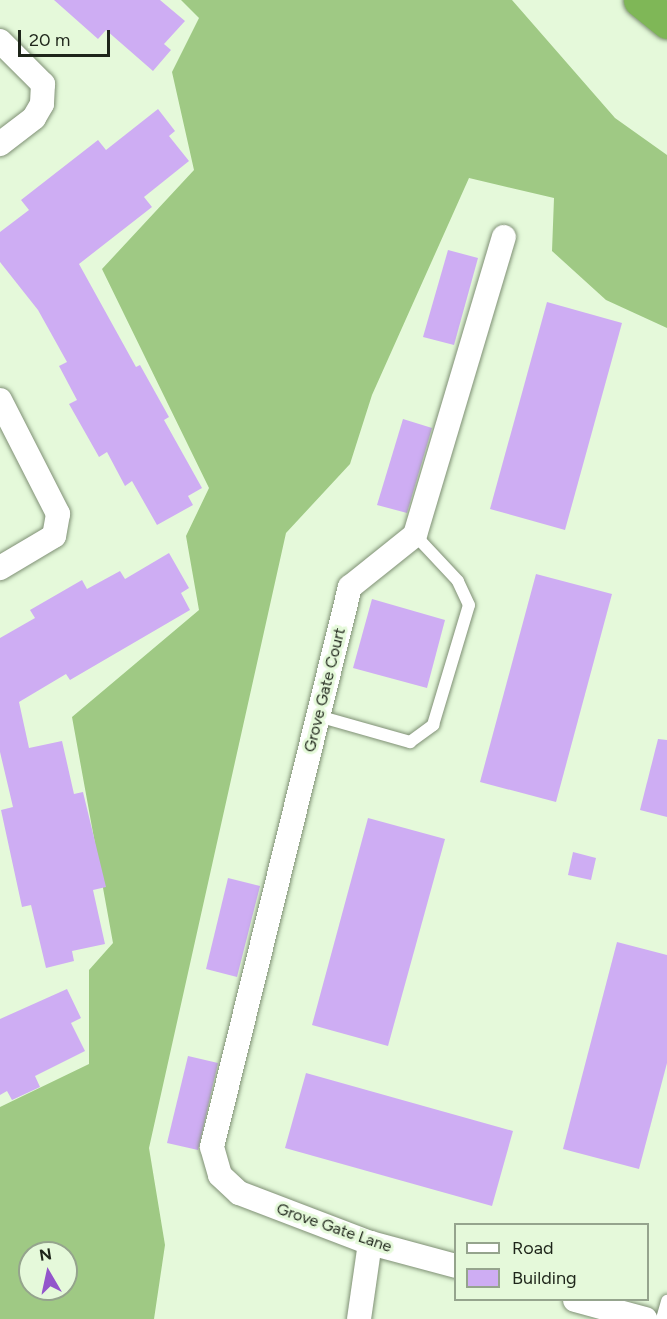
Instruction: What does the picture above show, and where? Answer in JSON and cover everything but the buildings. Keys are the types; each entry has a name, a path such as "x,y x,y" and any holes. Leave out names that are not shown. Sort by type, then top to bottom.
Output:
{"highway":[{"path":"640,0 667,22"}],"street":[{"path":"0,41 43,84 42,104 34,118 0,144"},
{"path":"414,535 504,237"},
{"path":"0,400 58,514 54,536 0,568"},
{"name":"Grove Gate Court","path":"220,1175 212,1147 350,587 414,535"},
{"name":"Grove Gate Lane","path":"220,1175 249,1197 370,1243 454,1265"},
{"path":"358,1319 370,1243"},
{"path":"582,1301 645,1319"}],"lane":[{"path":"318,716 410,742 433,725 469,605 458,581 414,535"},
{"path":"662,1319 667,1301"}],"green space":[{"path":"181,0 512,0 615,118 667,155 667,328 606,300 552,251 554,198 469,178 372,395 350,464 286,533 149,1148 165,1245 154,1319 0,1319 0,1107 89,1064 89,970 113,943 72,717 199,610 186,536 209,488 102,269 194,170 172,72 199,18"}]}
